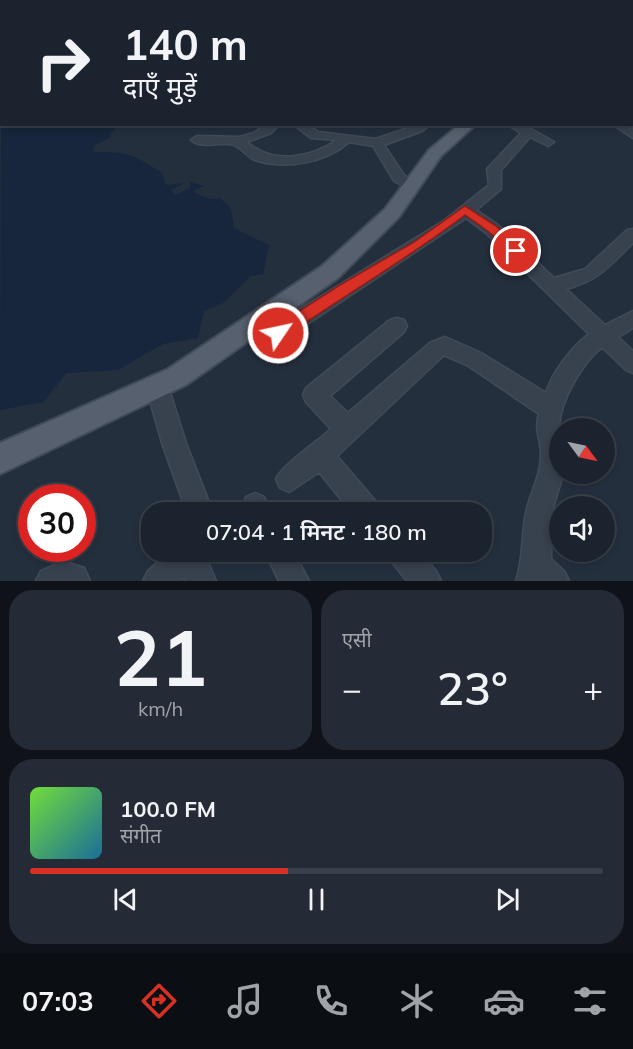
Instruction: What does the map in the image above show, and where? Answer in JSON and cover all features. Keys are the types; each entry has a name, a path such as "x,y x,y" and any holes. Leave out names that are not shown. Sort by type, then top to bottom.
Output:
{"main road":[{"path":"0,459 177,377 330,272 392,213 435,153 467,126"}],"street":[{"path":"201,0 242,0"},
{"path":"197,140 219,143 237,140 261,134 272,126"},
{"path":"301,126 315,135 346,137 377,143 418,129 420,126"},
{"path":"620,126 633,134"},
{"path":"278,333 345,288 426,239 496,186 494,169 517,127 548,142"},
{"path":"237,140 256,156 286,160 317,155 342,143 346,137"},
{"path":"377,143 399,178 411,186"},
{"path":"465,210 492,229 601,336 633,364"},
{"path":"551,285 572,282 603,268 633,234"},
{"path":"540,576 539,512 549,486 553,454 547,427 551,409 559,387 584,349 601,336 633,319"},
{"path":"347,429 314,395 397,327"},
{"path":"289,479 321,455 437,349 445,346 474,359 551,409"},
{"path":"157,386 196,502"},
{"path":"321,455 360,502"},
{"path":"158,581 180,562"},
{"path":"194,562 201,581"},
{"path":"284,562 294,581"},
{"path":"410,562 426,581"},
{"path":"51,581 63,576 74,578 75,581"}],"water":[{"path":"1,126 116,126 109,138 94,146 93,152 115,152 129,155 162,173 166,185 185,183 171,190 175,195 190,188 190,182 204,186 195,190 195,193 210,199 220,198 231,209 234,228 269,245 263,274 251,276 223,303 204,311 198,338 163,344 118,370 66,373 44,402 0,410"}],"route":[{"path":"278,333 345,288 450,224 465,210 492,229 516,251"}]}
